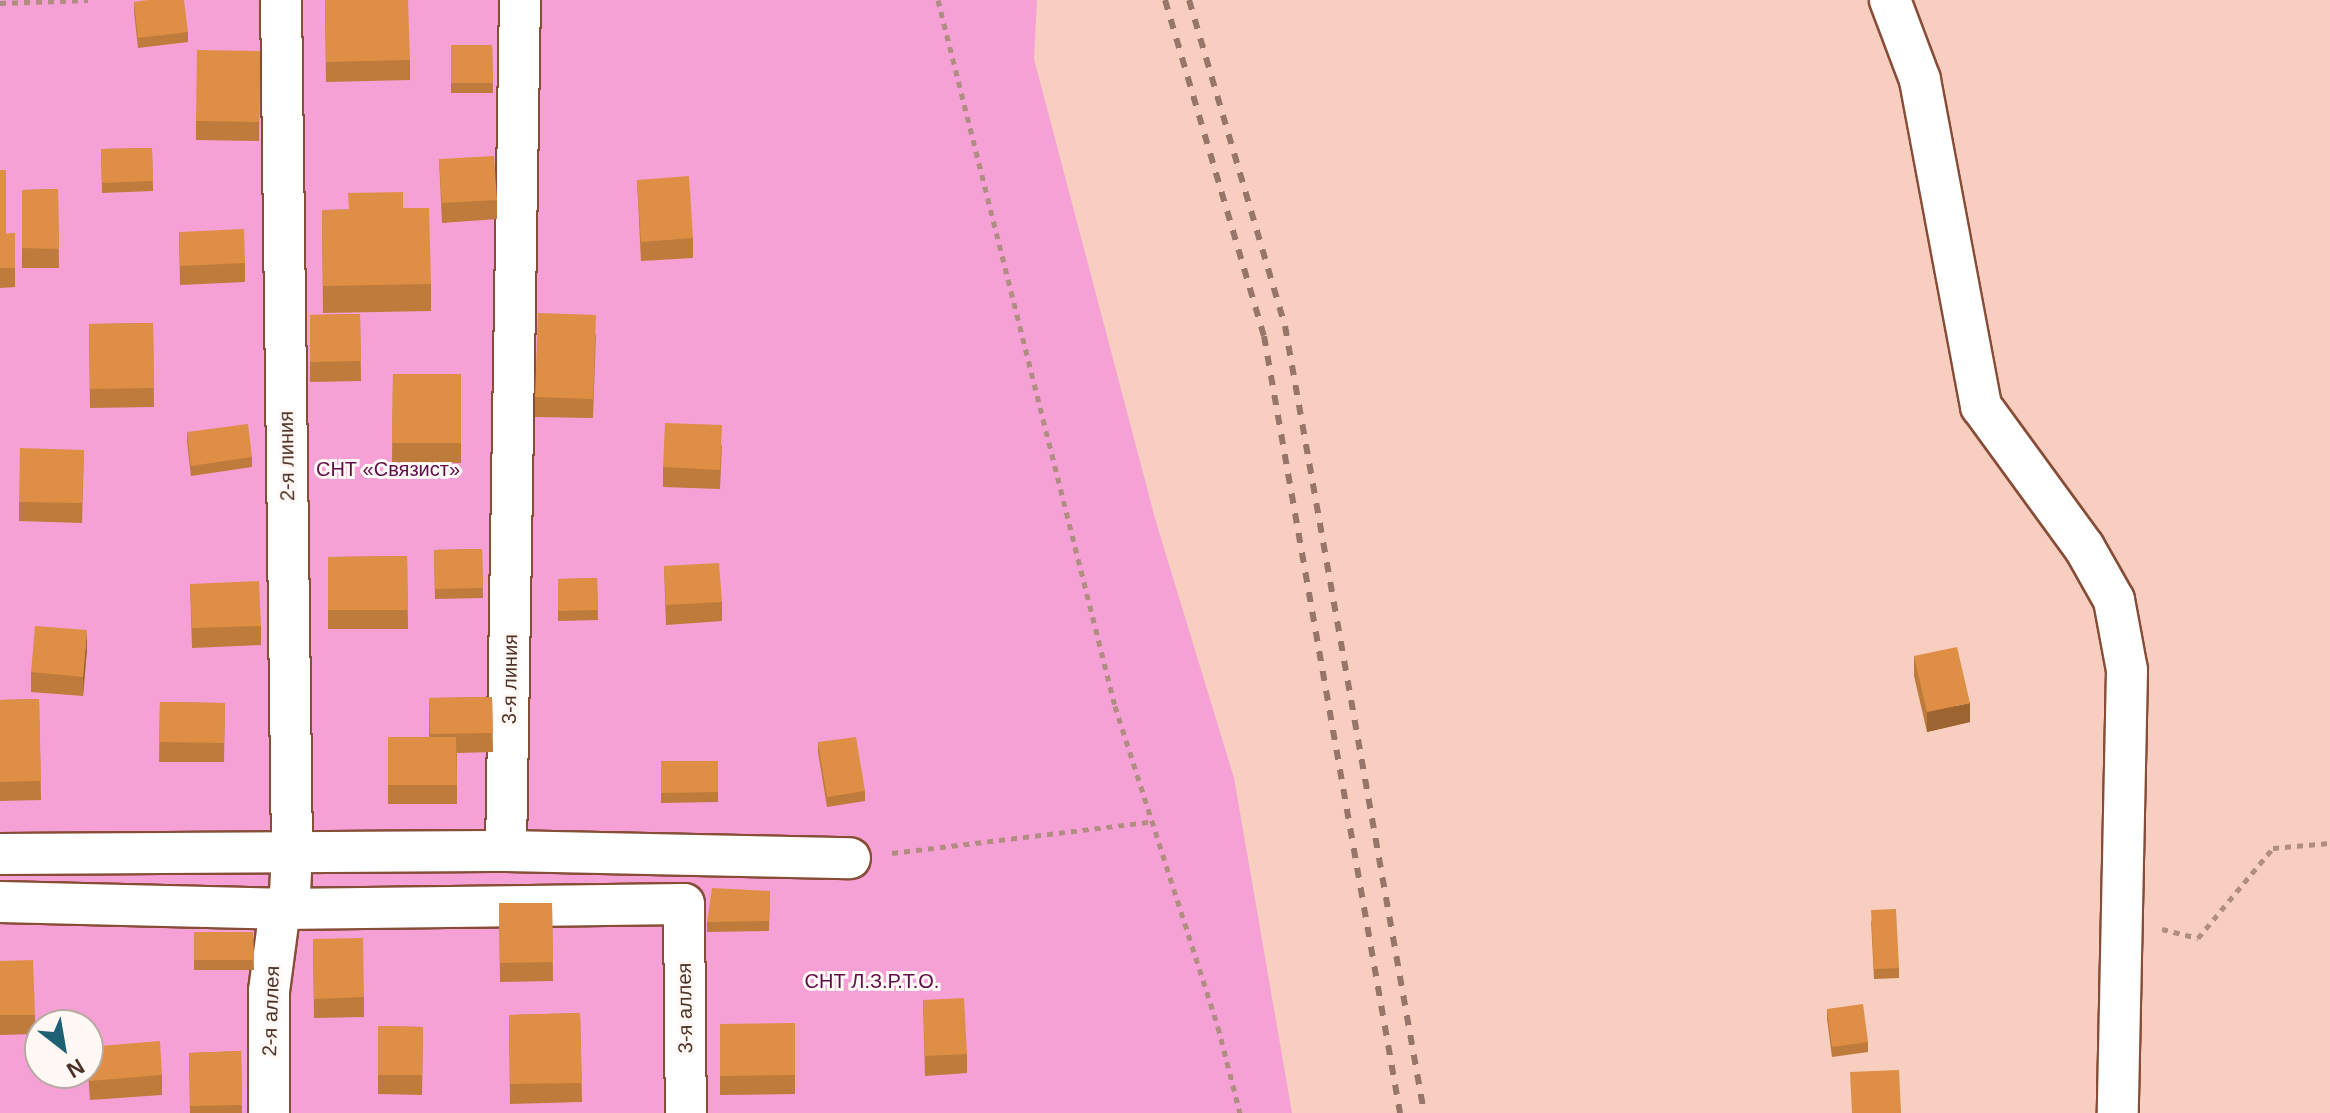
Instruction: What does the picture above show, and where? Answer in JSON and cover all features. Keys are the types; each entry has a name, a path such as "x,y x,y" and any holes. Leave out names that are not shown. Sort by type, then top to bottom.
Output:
{"street":[{"name":"2-я линия","path":"280,909 290,894 292,850 281,0"},
{"name":"3-я линия","path":"506,851 520,0"},
{"path":"1890,0 1920,80 1981,406 2084,547 2114,600 2127,670 2118,1113"},
{"path":"0,854 506,851 850,858"},
{"path":"0,902 280,909"},
{"name":"3-я аллея","path":"280,909 684,904 686,1113"},
{"name":"2-я аллея","path":"269,1113 269,991 280,909"}],"path":[{"path":"0,3 88,0"},
{"path":"938,0 1115,706 1149,822 1218,1027 1240,1113"},
{"path":"850,858 1149,822"},
{"path":"2122,919 2198,938 2273,848 2330,843"}],"green space":[{"path":"0,0 1037,0 1034,59 1156,522 1234,778 1292,1113 0,1113"}],"building":[{"path":"184,0 188,32 138,38 134,2"},
{"path":"325,0 408,0 410,60 326,62"},
{"path":"451,45 492,45 493,83 451,83"},
{"path":"197,50 260,51 259,122 196,121"},
{"path":"152,148 153,181 102,183 101,149"},
{"path":"494,156 497,200 442,203 439,159"},
{"path":"0,170 6,170 6,234 15,233 15,268 0,268"},
{"path":"689,176 693,238 641,242 637,180"},
{"path":"58,189 59,249 22,248 22,190"},
{"path":"403,192 403,208 429,208 431,284 323,286 322,210 349,210 348,193"},
{"path":"244,229 245,263 180,266 179,232"},
{"path":"538,313 596,315 593,399 535,397"},
{"path":"360,314 361,361 310,362 310,315"},
{"path":"153,323 154,388 90,389 89,324"},
{"path":"393,374 461,374 461,443 392,443"},
{"path":"665,423 722,425 720,470 663,467"},
{"path":"248,424 252,457 191,466 187,432"},
{"path":"20,448 84,450 82,503 19,502"},
{"path":"482,549 483,588 435,589 434,550"},
{"path":"407,556 408,610 328,610 328,557"},
{"path":"719,563 722,602 666,605 664,566"},
{"path":"597,578 598,610 558,611 558,579"},
{"path":"259,581 261,626 192,628 190,584"},
{"path":"35,626 87,630 83,677 31,672"},
{"path":"1957,647 1970,703 1927,712 1914,656"},
{"path":"492,697 493,733 430,734 429,698"},
{"path":"39,699 41,781 0,782 0,700"},
{"path":"160,702 225,703 224,743 159,742"},
{"path":"388,737 456,737 457,785 388,785"},
{"path":"856,737 865,791 827,797 818,742"},
{"path":"661,761 718,761 718,792 661,793"},
{"path":"712,888 770,891 769,921 707,922"},
{"path":"499,903 552,903 553,962 500,963"},
{"path":"1896,909 1899,968 1874,969 1871,910"},
{"path":"194,932 253,932 254,960 194,960"},
{"path":"363,938 364,997 314,999 313,939"},
{"path":"33,960 35,1009 24,1009 24,1015 0,1015 0,961"},
{"path":"964,998 967,1054 925,1056 923,1000"},
{"path":"1863,1004 1868,1042 1832,1047 1827,1009"},
{"path":"580,1013 582,1083 510,1084 509,1015"},
{"path":"795,1023 795,1075 720,1076 720,1024"},
{"path":"378,1026 423,1027 422,1075 378,1075"},
{"path":"160,1041 162,1075 104,1080 104,1046"},
{"path":"241,1051 242,1105 190,1106 189,1053"},
{"path":"1899,1070 1901,1113 1852,1113 1850,1072"}],"railway":[{"path":"1165,0 1264,336 1400,1113"},
{"path":"1189,0 1285,326 1424,1113"}],"park label":[{"name":"СНТ «Связист»","path":"388,469"},
{"name":"СНТ Л.З.Р.Т.О.","path":"872,981"}]}
